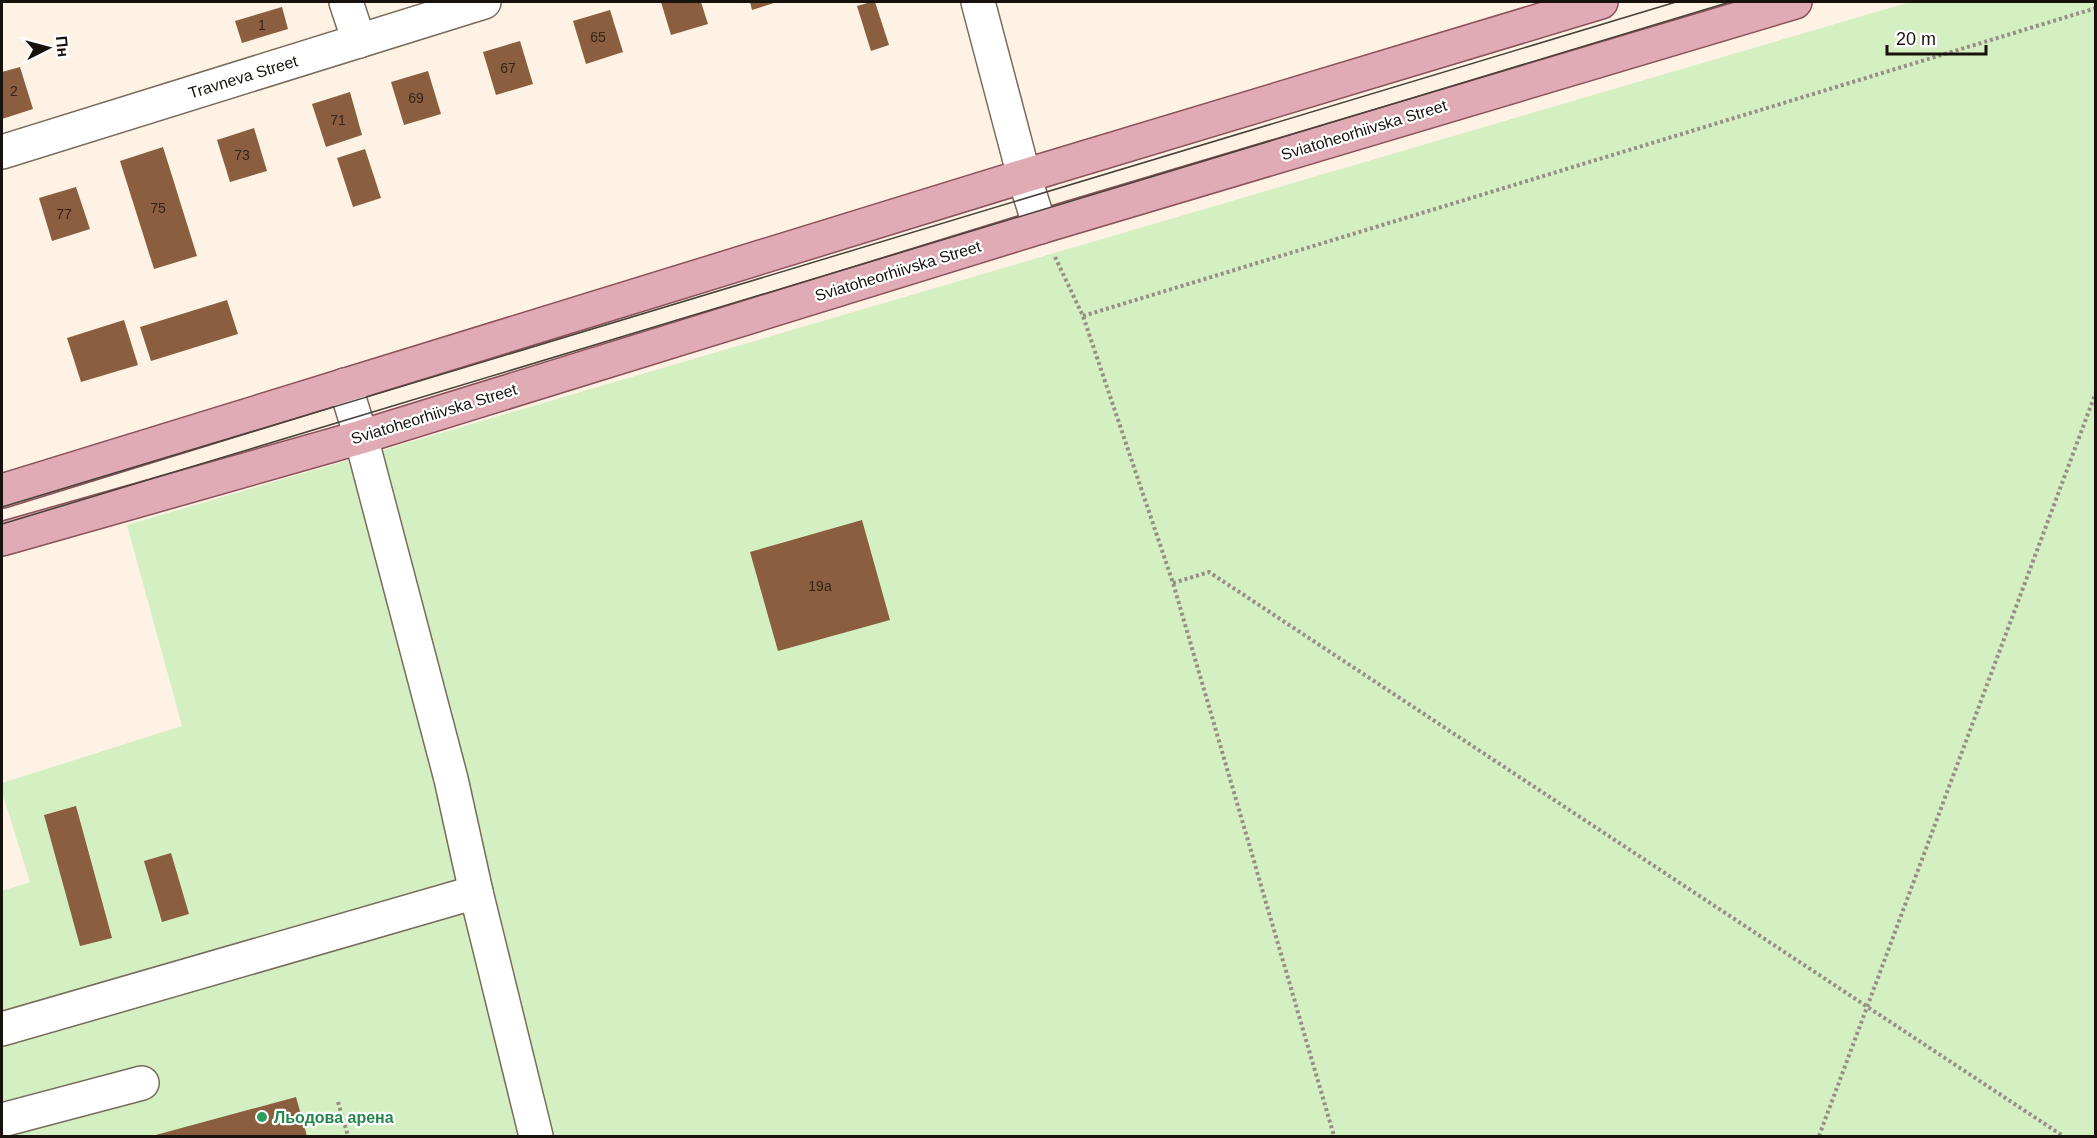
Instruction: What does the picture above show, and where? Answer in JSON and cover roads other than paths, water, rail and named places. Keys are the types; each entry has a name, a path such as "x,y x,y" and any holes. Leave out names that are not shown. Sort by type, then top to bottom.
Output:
{"main road":[{"path":"2,491 1024,176 1600,2"},
{"name":"Sviatoheorhiivska Street","path":"2,539 361,437 1040,227 1795,2"}],"street":[{"path":"346,2 359,41"},
{"name":"Travneva Street","path":"2,152 484,2"},
{"path":"978,2 1024,176 1040,227"},
{"path":"345,385 361,437 448,768 536,1137"},
{"path":"2,1029 476,892"},
{"path":"2,1120 142,1083"}],"tram line":[{"path":"2,507 1676,2"},
{"path":"2,524 1730,2"}],"place":[{"name":"Льодова арена","path":"262,1117"}]}
